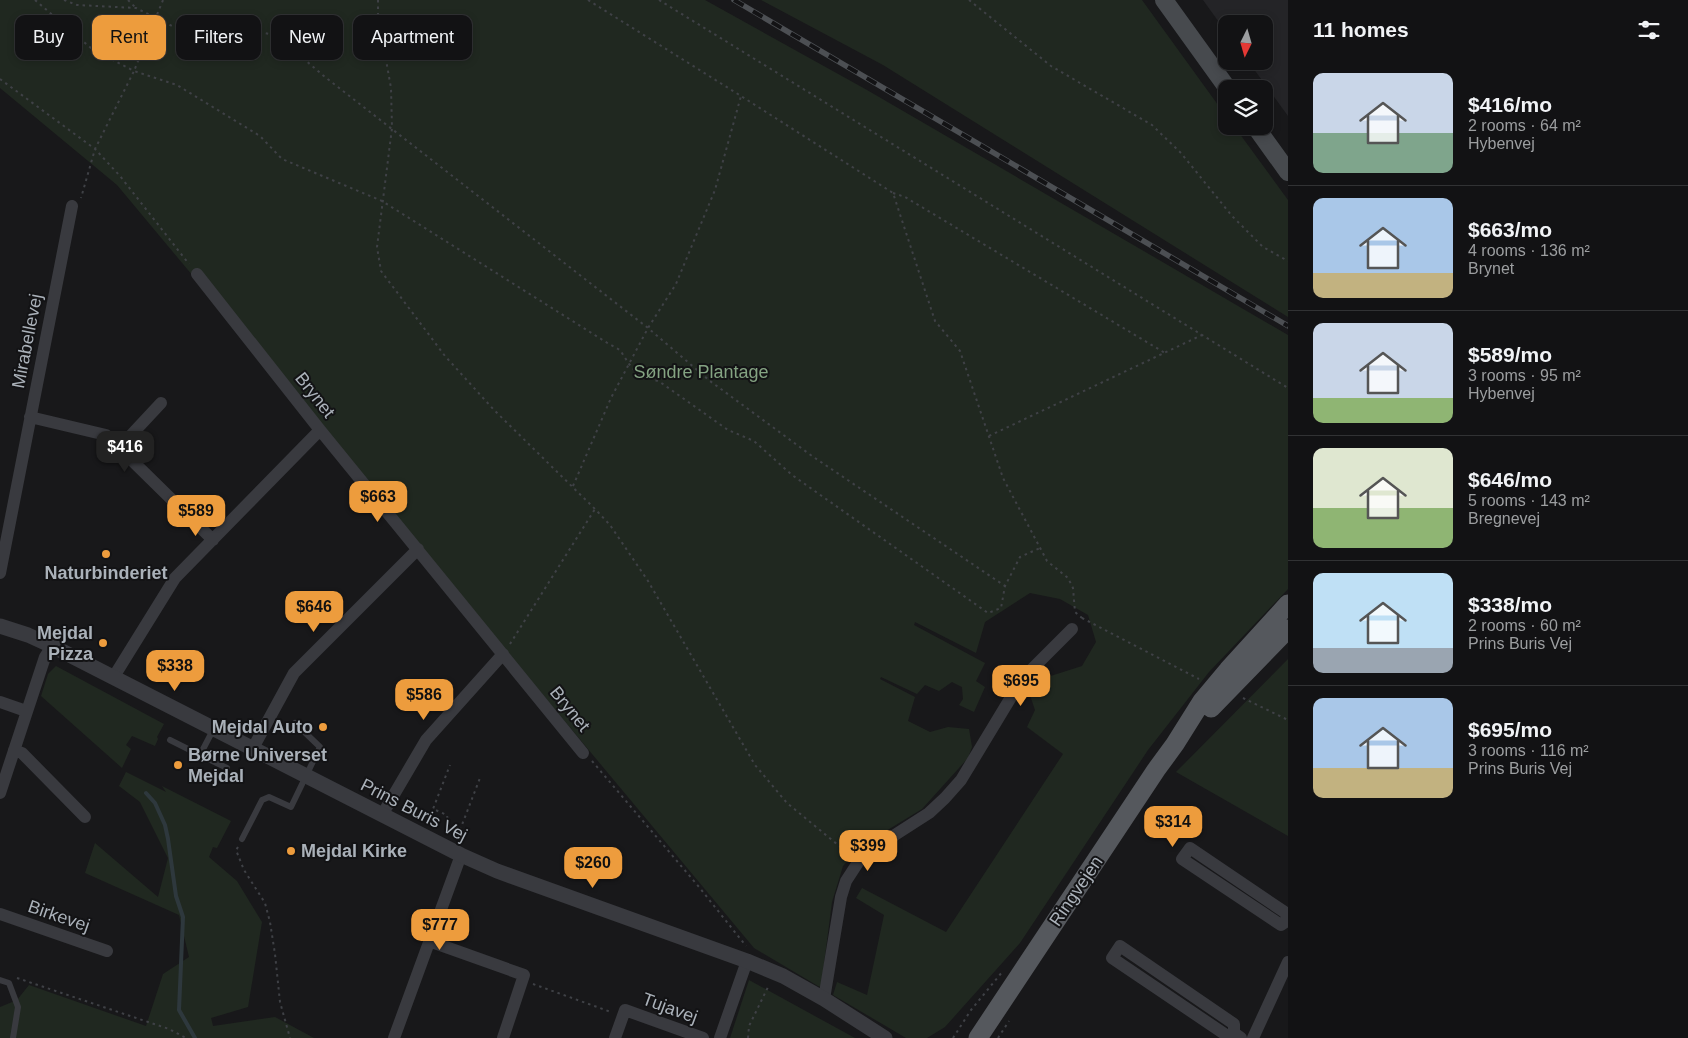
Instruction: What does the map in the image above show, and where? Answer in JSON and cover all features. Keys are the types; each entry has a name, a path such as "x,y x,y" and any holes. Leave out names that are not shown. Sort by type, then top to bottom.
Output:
{"main road":[{"path":"1164,0 1222,80"},
{"path":"1261,135 1288,172"},
{"name":"Ringvejen","path":"978,1038 1202,701 1245,650 1288,604"},
{"name":"Ringvejen","path":"1175,744 1288,629"}],"street":[{"name":"Mirabellevej","path":"0,573 72,206"},
{"name":"Brynet","path":"197,274 320,430 583,752"},
{"path":"119,448 161,403"},
{"path":"30,418 106,435 213,540"},
{"path":"114,678 175,578 320,430"},
{"path":"253,748 294,673 418,549"},
{"name":"Prins Buris Vej","path":"0,626 28,635 52,646 461,855 783,976 824,998 885,1038"},
{"path":"824,998 840,898 846,881 859,862 873,848 929,813 945,798 961,780 1022,679 1072,629"},
{"path":"0,793 45,657 52,646"},
{"path":"382,815 426,740 503,654"},
{"path":"0,702 26,711"},
{"path":"14,750 22,753 85,817"},
{"path":"1190,848 1286,913 1288,922 1281,925 1182,859 1190,848"},
{"path":"394,1038 461,855"},
{"name":"Birkevej","path":"0,914 107,951"},
{"path":"429,941 524,975 503,1038"},
{"path":"1120,946 1234,1024 1237,1036 1226,1035 1112,958 1120,946"},
{"path":"720,1038 747,961"},
{"path":"1253,1038 1288,962"},
{"name":"Tujavej","path":"614,1038 625,1010 703,1038"}],"lane":[{"path":"242,839 262,800 269,797 291,807 320,747 295,723"},
{"path":"200,755 214,728"},
{"path":"170,740 227,768"},
{"path":"0,980 9,982 18,1007 14,1038"}],"path":[{"path":"35,0 92,49 134,71 177,85 260,136 282,159 382,201 620,350 637,373 660,382 728,430 754,441 792,475 988,613 1001,608 1005,586 1020,557 1040,548"},
{"path":"64,0 77,5 136,8"},
{"path":"128,0 136,8 151,15"},
{"path":"156,15 163,0"},
{"path":"378,0 378,15 391,88 392,128 377,247 381,271 445,356 494,410 610,525 648,581 755,765 787,803 859,862"},
{"path":"588,0 893,193 906,197 1165,353"},
{"path":"659,0 1288,388"},
{"path":"969,0 1051,66 1152,125 1182,153 1232,216 1263,247 1288,260"},
{"path":"166,23 176,28 249,29 277,36 325,77 648,328 710,382 812,456 1005,586"},
{"path":"72,206 80,201 95,149 138,60"},
{"path":"0,78 95,149 120,176 197,274"},
{"path":"572,486 611,398 648,328 676,284 714,190 742,96"},
{"path":"893,193 935,321 960,350 1003,478 1047,560 1068,578 1072,588 1075,612 1082,618 1204,682"},
{"path":"989,436 1202,335"},
{"path":"503,654 595,509"},
{"path":"1072,629 1082,618"},
{"path":"1235,696 1253,702 1288,720"},
{"path":"583,752 596,765 738,936 750,952 747,961"},
{"path":"448,825 448,815 433,809 450,765"},
{"path":"460,830 480,778"},
{"path":"242,839 236,850 244,870 265,904 275,954 280,1002 290,1038"},
{"path":"9,976 169,1029 186,1038"},
{"path":"522,980 622,1016"},
{"path":"748,1038 749,1026 771,983"},
{"path":"998,1038 1009,1021"}],"shaded area":[{"path":"1203,0 1288,0 1288,116 1273,95 1273,80 1262,80 1255,70 1273,70 1273,15 1218,15 1218,21"}],"green space":[{"name":"Søndre Plantage","path":"0,0 705,0 867,90 1288,335 1288,589 1209,672 1148,750 1020,943 945,1027 927,1038 906,1038 833,995 837,982 867,995 884,915 856,898 862,888 946,932 1063,754 1027,727 1035,710 1029,692 1038,680 1082,666 1096,642 1088,615 1060,599 1030,593 985,622 976,653 915,622 914,625 985,663 976,681 985,687 974,712 959,705 963,699 962,687 952,682 939,691 925,685 917,694 881,677 880,679 915,697 908,721 930,732 948,727 969,729 972,747 968,758 922,809 863,845 843,866 832,902 821,987 818,986 754,948 117,185 0,88"},
{"path":"761,0 1142,0 1218,105 1218,135 1241,135 1288,200 1288,317 883,65"},
{"path":"1288,659 1288,836 1176,772"},
{"path":"56,666 164,724 157,737 155,746 132,736 126,745 131,749 122,768 41,696 48,674"},
{"path":"126,772 166,792 162,786 231,821 217,848 213,847 209,857 237,881 262,922 248,1007 211,1018 213,1026 275,1017 314,1038 0,1038 0,1007 17,1000 29,985 146,1026 163,974 189,957 179,915 85,873 95,843 158,897 168,858 140,802 119,786"},
{"path":"749,980 855,1038 730,1038"}],"waterway":[{"path":"146,793 155,803 165,825 168,839 176,896 183,917 179,1010 195,1038"}],"railway":[{"path":"734,0 1288,326"}],"place":[{"name":"Naturbinderiet","path":"106,554"},
{"name":"Mejdal Pizza","path":"103,643"},
{"name":"Mejdal Auto","path":"323,727"},
{"name":"Børne Universet Mejdal","path":"178,765"},
{"name":"Mejdal Kirke","path":"291,851"}]}
